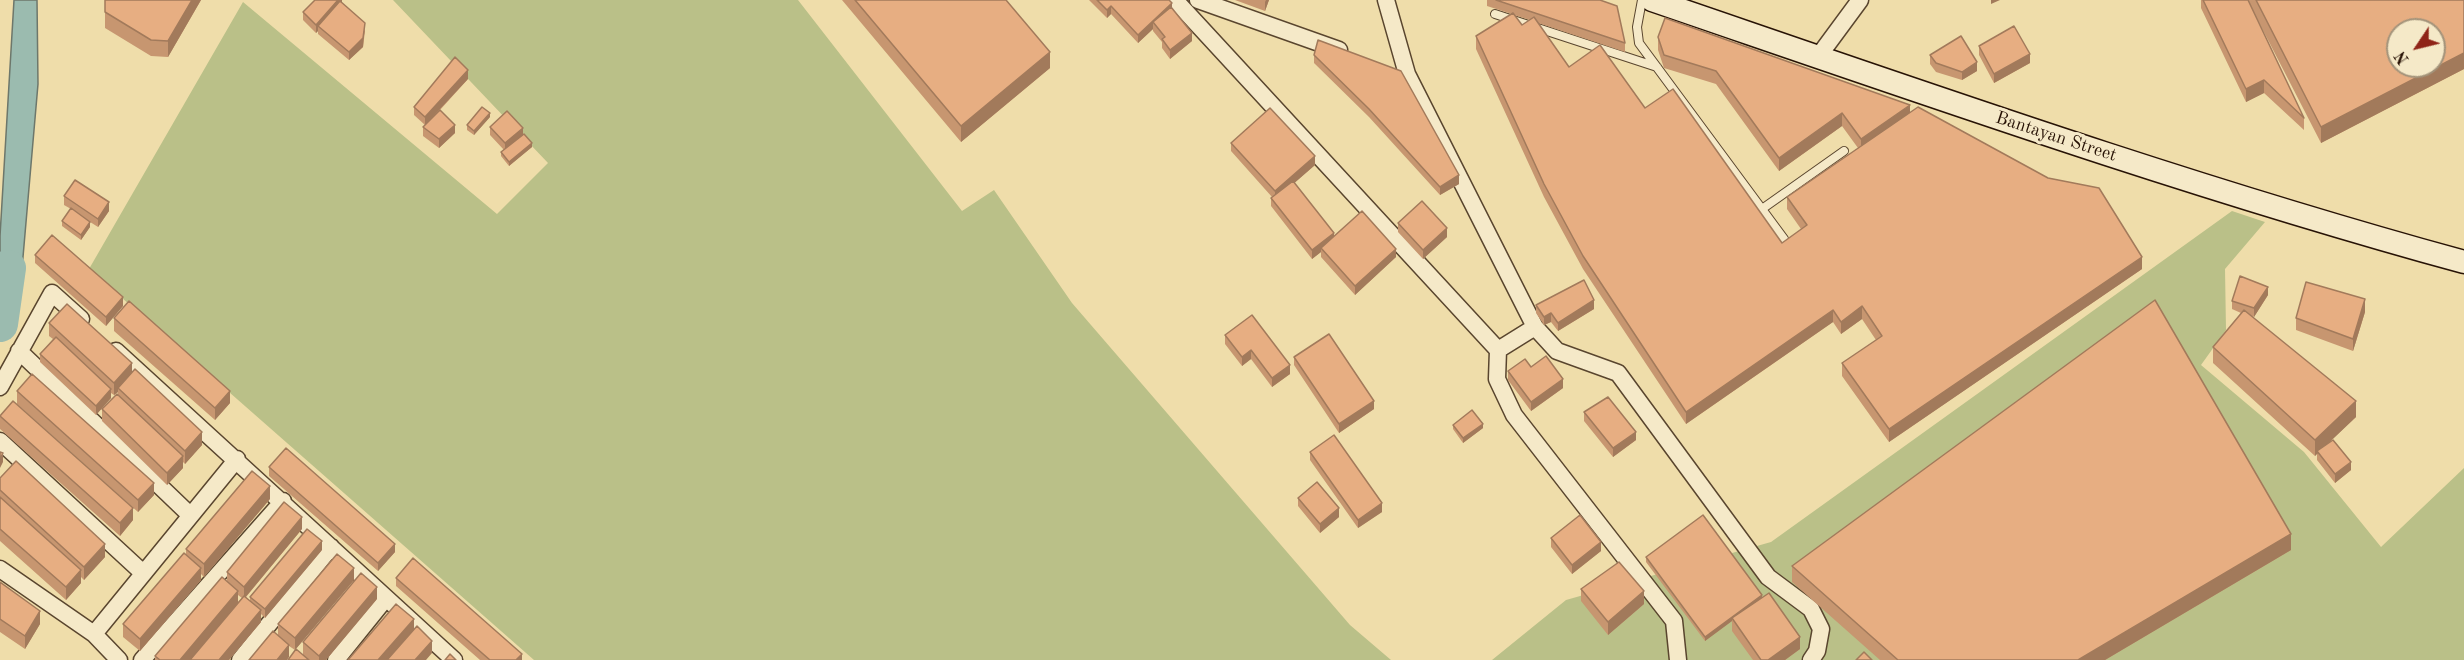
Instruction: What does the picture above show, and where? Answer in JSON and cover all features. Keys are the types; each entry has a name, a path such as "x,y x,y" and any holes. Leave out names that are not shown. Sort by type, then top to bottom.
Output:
{"main road":[{"name":"Bantayan Street","path":"1652,0 2122,159 2365,235 2464,262"}],"street":[{"path":"1175,0 1498,350 1497,379 1514,416 1674,621 1678,660"},
{"path":"1198,0 1351,54"},
{"path":"1386,0 1407,74 1535,327 1557,351 1618,373 1768,577 1811,609 1821,629 1817,651 1811,660"},
{"path":"1818,57 1860,0"},
{"path":"1385,66 1407,74"},
{"path":"0,387 52,293 386,597 435,654 454,660"},
{"path":"1498,350 1535,327"},
{"path":"19,351 190,515"},
{"path":"0,441 143,573"},
{"path":"94,634 237,459"},
{"path":"142,660 283,501"},
{"path":"240,660 331,547"},
{"path":"0,569 94,634 119,660"},
{"path":"336,660 386,597"}],"lane":[{"path":"1642,0 1637,27 1639,43 1784,239"},
{"path":"1495,14 1658,67"},
{"path":"1762,209 1844,151"}],"green space":[{"path":"393,0 798,0 962,211 994,190 1072,303 1350,625 1391,660 534,660 89,269 243,2 497,214 548,163"},
{"path":"2232,211 2265,222 2225,269 2226,330 2201,365 2304,452 2381,547 2464,468 2464,660 1492,660 1566,600 1771,542"}],"shaded area":[{"path":"14,0 37,0 38,84 21,280 0,321 0,236"}],"building":[{"path":"105,0 192,0 168,41 151,40 105,12"},
{"path":"315,0 338,0 316,25 303,12"},
{"path":"855,0 1006,0 1050,52 961,126"},
{"path":"1097,0 1169,0 1172,3 1138,35 1111,6 1107,10"},
{"path":"1496,0 1600,0 1617,6 1625,43"},
{"path":"2203,0 2248,0 2304,118 2264,80 2246,89"},
{"path":"2256,0 2464,0 2464,53 2446,62 2446,18 2386,18 2386,78 2416,78 2321,127"},
{"path":"340,1 365,23 363,38 349,52 318,26"},
{"path":"1171,7 1192,33 1170,50 1162,39 1165,37 1153,22"},
{"path":"1513,13 1522,25 1534,17 1569,67 1600,45 1645,108 1673,89 1782,243 1807,225 1787,197 1918,107 2048,178 2099,188 2142,257 1889,429 1842,363 1882,336 1862,306 1841,322 1833,310 1686,412 1583,256 1544,184 1476,36"},
{"path":"1665,18 1910,105 1861,139 1842,113 1779,158 1716,71 1664,55 1658,37"},
{"path":"2014,26 2030,54 1994,74 1979,46"},
{"path":"1961,36 1977,62 1962,72 1936,63 1930,55"},
{"path":"1318,40 1401,71 1459,175 1440,187 1369,109 1314,55"},
{"path":"455,57 468,70 425,117 414,107"},
{"path":"482,107 490,113 474,131 467,125"},
{"path":"1270,108 1315,156 1275,191 1231,143"},
{"path":"440,110 455,125 439,139 423,127"},
{"path":"507,111 523,128 505,143 490,127"},
{"path":"524,134 532,143 509,162 501,152"},
{"path":"75,180 109,202 98,219 64,196"},
{"path":"1293,181 1334,233 1312,250 1271,198"},
{"path":"1422,201 1447,228 1423,250 1398,223"},
{"path":"71,208 90,222 81,235 62,221"},
{"path":"1362,211 1396,249 1355,286 1321,248"},
{"path":"52,235 123,297 106,317 35,255"},
{"path":"2240,276 2268,287 2254,308 2232,301"},
{"path":"1584,280 1594,300 1558,323 1551,313 1544,317 1536,305"},
{"path":"2306,282 2365,299 2353,339 2296,318"},
{"path":"2155,300 2291,534 2078,660 1898,660 1792,566"},
{"path":"129,301 230,391 215,408 114,318"},
{"path":"67,304 132,363 114,383 49,323"},
{"path":"2244,310 2356,401 2315,440 2213,347"},
{"path":"1252,315 1290,365 1272,378 1251,350 1242,357 1225,335"},
{"path":"1329,334 1374,401 1339,424 1294,357"},
{"path":"56,337 111,389 96,406 40,354"},
{"path":"1546,356 1563,379 1531,402 1508,371 1525,359 1531,367"},
{"path":"135,369 202,432 185,451 118,388"},
{"path":"32,374 154,483 138,500 17,391"},
{"path":"117,394 183,456 167,473 102,409"},
{"path":"1608,397 1636,432 1613,448 1584,412"},
{"path":"13,401 133,508 120,523 0,416"},
{"path":"1472,410 1483,424 1463,438 1453,425"},
{"path":"1334,435 1382,503 1358,520 1310,452"},
{"path":"2333,440 2351,462 2335,474 2317,451"},
{"path":"286,448 395,544 378,563 269,467"},
{"path":"16,461 105,544 84,567 0,490 0,478"},
{"path":"252,471 270,486 204,564 186,549"},
{"path":"1317,482 1339,508 1320,524 1298,498"},
{"path":"0,497 81,570 66,587 0,529"},
{"path":"284,502 302,517 244,587 227,572"},
{"path":"1580,515 1601,542 1572,565 1551,538"},
{"path":"1703,515 1762,595 1705,637 1646,557"},
{"path":"307,529 322,541 265,609 250,597"},
{"path":"184,553 201,568 140,639 123,624"},
{"path":"337,554 354,568 295,638 278,624"},
{"path":"413,558 522,654 516,660 490,660 396,578"},
{"path":"1619,562 1644,591 1608,622 1581,589"},
{"path":"361,573 377,587 319,656 303,642"},
{"path":"222,577 238,591 180,660 160,660 155,656"},
{"path":"0,582 40,611 25,636 0,619"},
{"path":"1769,593 1800,637 1768,660 1761,660 1732,618"},
{"path":"244,596 261,610 219,660 190,660"},
{"path":"396,604 414,619 378,660 348,660"},
{"path":"417,626 432,641 415,660 387,660"},
{"path":"273,631 289,645 277,660 249,660"},
{"path":"296,649 309,660 288,660"},
{"path":"1864,652 1872,660 1856,660"},
{"path":"450,654 456,660 445,660"}],"waterway":[{"path":"0,324 8,268"}]}
